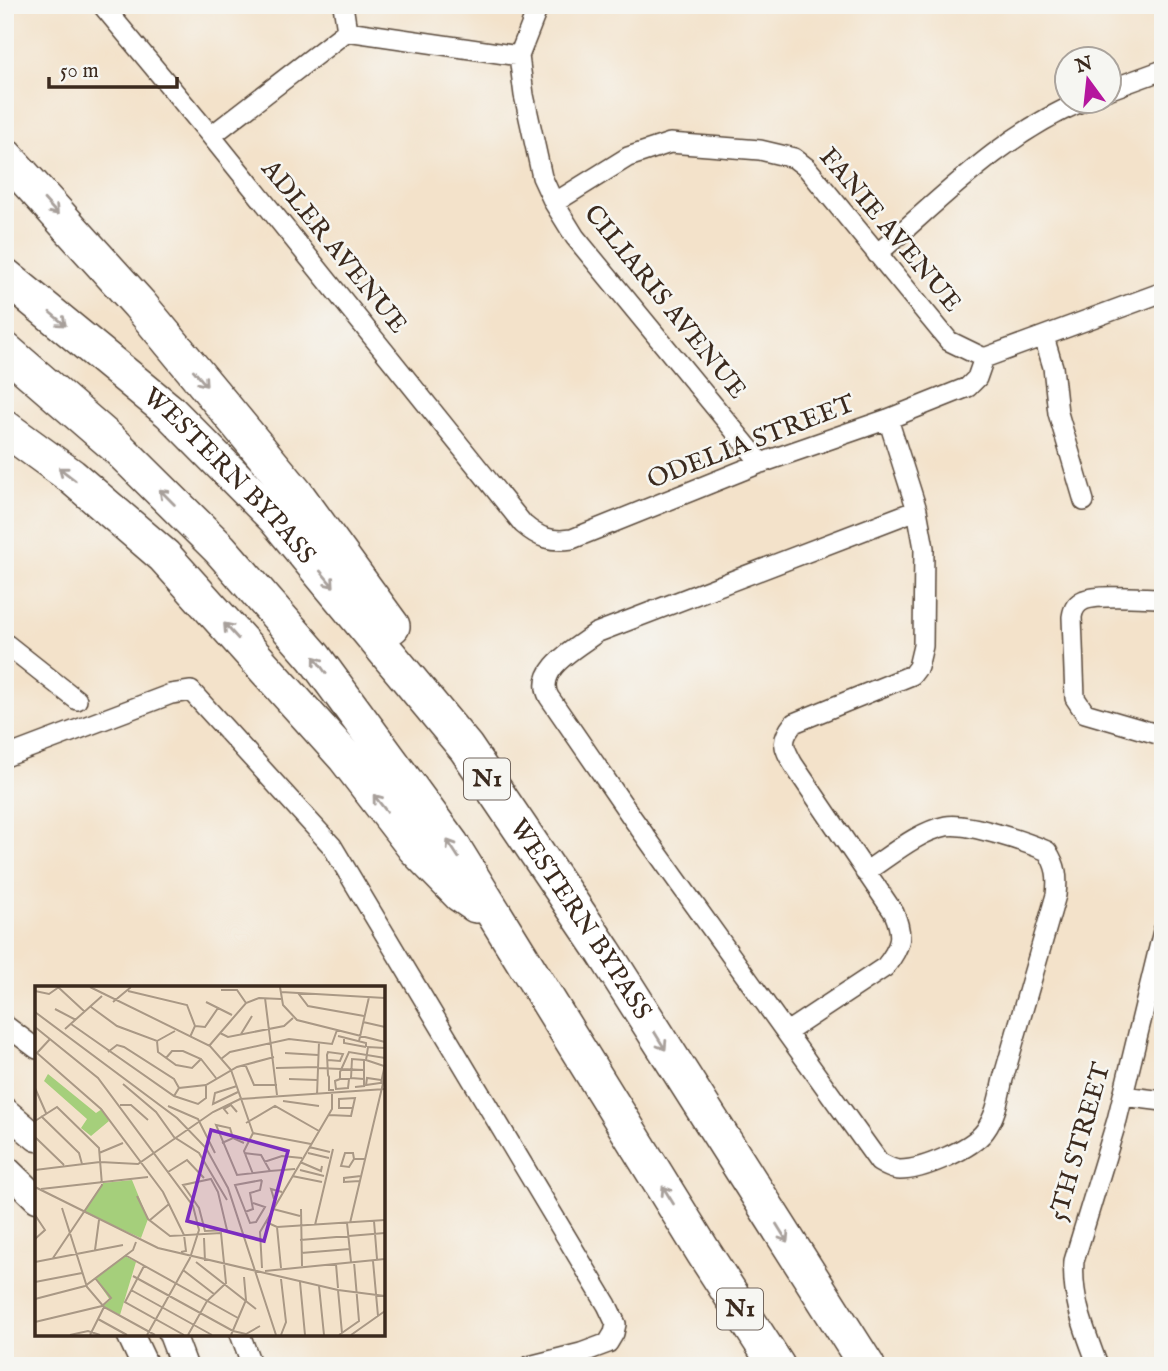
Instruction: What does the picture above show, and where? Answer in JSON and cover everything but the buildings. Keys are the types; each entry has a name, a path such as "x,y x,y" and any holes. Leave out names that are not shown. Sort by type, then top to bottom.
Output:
{"highway":[{"path":"5,156 139,304 296,494 377,603 442,701 466,748"},
{"name":"WESTERN BYPASS","path":"5,276 169,411 276,519 466,748 604,952 867,1366"},
{"name":"N1","path":"5,350 116,446 201,530 314,657 451,844 777,1366"},
{"path":"5,428 71,476 164,556 345,757 415,848 460,894 497,919"}],"main road":[{"path":"5,1111 35,1136"},
{"path":"5,1168 35,1197"},
{"path":"132,1336 145,1366"},
{"path":"173,1336 184,1366"}],"street":[{"name":"ADLER AVENUE","path":"102,5 211,136 523,524"},
{"path":"343,5 347,31"},
{"path":"211,136 347,31 519,56 538,5"},
{"name":"CILIARIS AVENUE","path":"519,56 542,177 554,203 575,237 761,463"},
{"path":"1122,85 1163,71"},
{"path":"877,254 1021,134 1052,115"},
{"name":"FANIE AVENUE","path":"554,203 628,157 670,143 760,150 794,158 807,168 949,341 984,358"},
{"path":"984,358 1163,292"},
{"path":"1044,337 1053,367 1058,414 1084,501"},
{"name":"ODELIA STREET","path":"523,524 543,538 555,541 572,539 761,463 888,419 968,387 977,379 984,358"},
{"path":"787,1032 886,967 897,952 900,939 900,926 894,913 793,764 785,751 784,740 794,723 903,681 918,667 923,646 924,548 916,510 888,419"},
{"path":"865,872 918,838 947,826 959,825 1047,851 1058,880 993,1116 984,1133 959,1151 899,1170 879,1162 641,830 549,697 545,685 546,678 556,664 596,633 916,510"},
{"path":"1157,734 1081,710 1075,698 1072,617 1078,604 1092,598 1163,598"},
{"path":"5,643 77,700"},
{"path":"5,757 171,694 191,691 331,846 616,1324 608,1343 529,1366"},
{"name":"5TH STREET","path":"1098,1366 1077,1309 1073,1271 1078,1244 1123,1096 1163,931"},
{"path":"5,1025 35,1048"},
{"path":"1123,1096 1163,1101"},
{"path":"241,1336 252,1366"}]}
